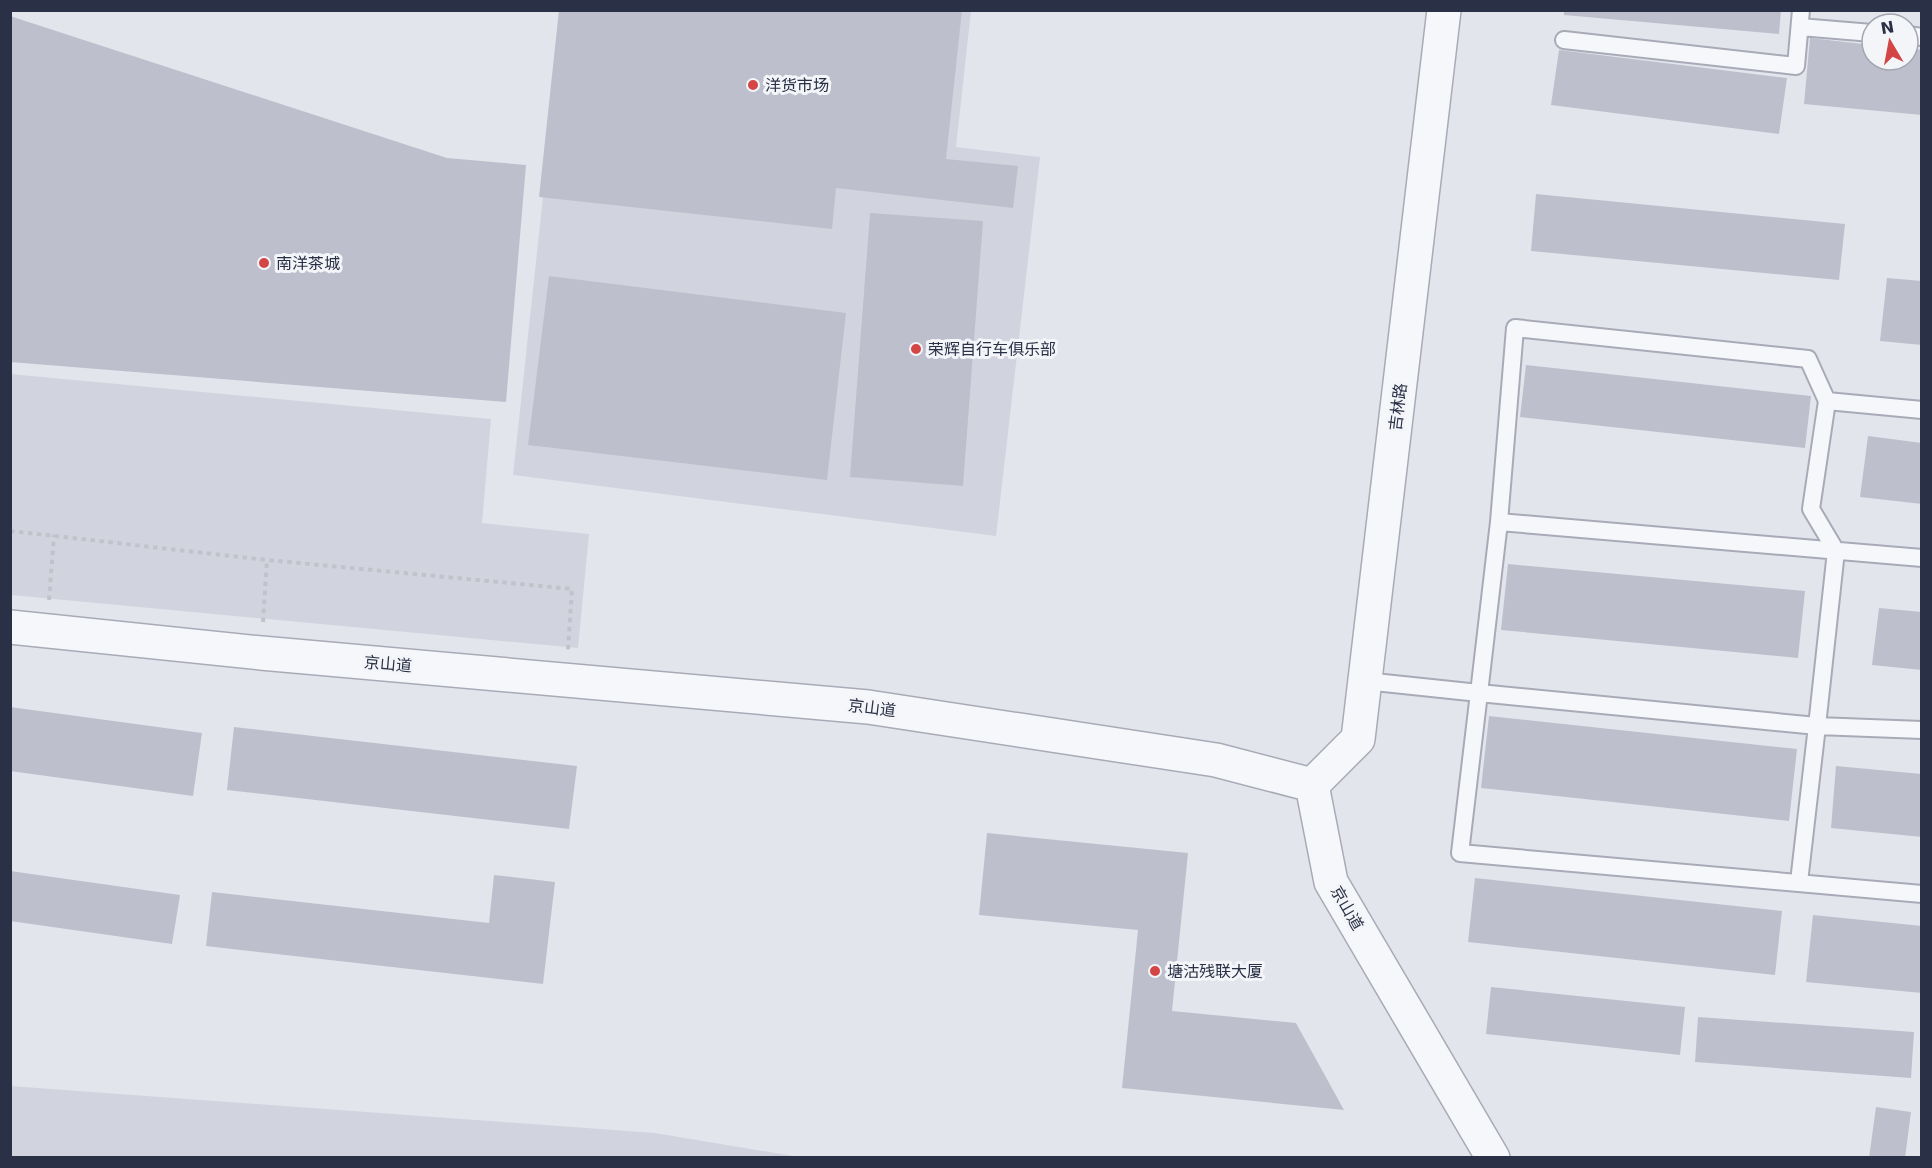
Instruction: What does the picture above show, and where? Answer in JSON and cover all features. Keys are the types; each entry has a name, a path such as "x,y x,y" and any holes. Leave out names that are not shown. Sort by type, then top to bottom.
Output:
{"street":[{"name":"吉林路","path":"1312,785 1358,739 1444,10"},
{"name":"京山道","path":"10,627 261,653 567,678 868,707 1216,760 1312,785 1331,882 1493,1158"}],"lane":[{"path":"1564,40 1796,66 1801,19 1860,31"},
{"path":"1799,882 1836,551 1811,509 1827,401 1808,359 1515,328 1499,522 1460,853 1922,894"},
{"path":"1827,401 1922,410"},
{"path":"1499,522 1922,558"},
{"path":"1365,681 1816,726 1922,730"}],"path":[{"path":"10,531 267,560 572,589 567,678"},
{"path":"46,630 54,535"},
{"path":"261,653 267,560"}],"shaded area":[{"name":"洋货市场","path":"563,11 971,11 956,147 1040,157 996,536 513,475"},
{"path":"10,374 491,419 482,523 589,534 578,648 11,595"},
{"path":"10,1086 655,1133 799,1157 11,1157"}],"building":[{"name":"洋货市场","path":"559,10 962,10 946,159 1018,166 1013,208 836,188 832,229 539,197"},
{"path":"1564,10 1781,10 1779,34 1564,15"},
{"name":"南洋茶城","path":"10,16 447,158 526,165 506,402 10,362"},
{"path":"1810,38 1860,44 1860,72 1920,72 1920,50 1922,50 1922,115 1804,104"},
{"path":"1559,50 1787,78 1779,134 1551,105"},
{"path":"1536,194 1845,224 1839,280 1531,251"},
{"name":"荣辉自行车俱乐部","path":"870,213 983,221 963,486 850,477"},
{"path":"549,276 846,313 827,480 528,445"},
{"path":"1887,278 1922,281 1922,345 1880,341"},
{"path":"1526,365 1811,396 1805,448 1520,417"},
{"path":"1868,436 1922,443 1922,504 1860,497"},
{"path":"1508,564 1805,591 1798,658 1501,630"},
{"path":"1879,608 1922,612 1922,670 1872,665"},
{"path":"10,707 202,733 193,796 10,771"},
{"path":"1489,716 1797,749 1789,821 1481,788"},
{"path":"234,727 577,766 569,829 227,790"},
{"path":"1836,766 1922,774 1922,837 1831,828"},
{"name":"塘沽残联大厦","path":"987,833 1188,853 1172,1011 1296,1023 1344,1110 1122,1088 1138,930 979,915"},
{"path":"10,871 180,895 172,944 10,921"},
{"path":"494,875 555,882 543,984 206,946 212,892 489,923"},
{"path":"1475,878 1782,911 1775,975 1468,942"},
{"path":"1813,915 1922,926 1922,993 1806,982"},
{"path":"1491,987 1685,1007 1680,1055 1486,1034"},
{"path":"1698,1017 1914,1032 1911,1078 1695,1062"},
{"path":"1876,1107 1911,1112 1905,1158 1869,1158"}],"place":[{"name":"洋货市场","path":"753,85"},
{"name":"南洋茶城","path":"264,263"},
{"name":"荣辉自行车俱乐部","path":"916,349"},
{"name":"塘沽残联大厦","path":"1155,971"}]}
